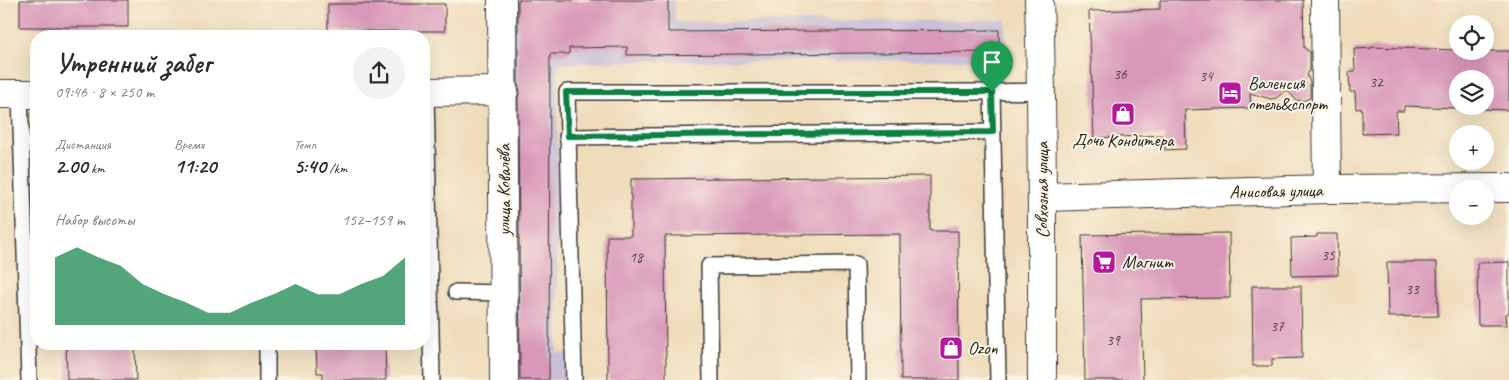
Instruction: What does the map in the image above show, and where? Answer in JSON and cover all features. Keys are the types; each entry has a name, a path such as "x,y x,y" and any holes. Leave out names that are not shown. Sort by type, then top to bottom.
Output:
{"street":[{"name":"улица Ковалёва","path":"502,0 504,91 504,380"},
{"name":"Совхозная улица","path":"1039,0 1042,91 1042,380"},
{"path":"1326,0 1327,189"},
{"path":"430,92 504,91"},
{"name":"Анисовая улица","path":"1042,197 1327,189 1509,188"}],"lane":[{"path":"574,380 566,92 1042,91"},
{"path":"992,92 998,380"},
{"path":"19,94 29,380"},
{"path":"568,136 993,132"},
{"path":"711,380 709,266 856,264 858,380"},
{"path":"456,292 504,293"},
{"path":"430,298 432,380"},
{"path":"267,350 267,380"}],"shaded area":[{"path":"502,0 674,0 675,22 1005,20 1006,60 623,61 558,64 557,353 569,353 570,380 504,380"}],"building":[{"path":"20,0 128,0 128,27 20,27"},
{"path":"518,0 668,0 668,32 999,30 999,52 627,55 627,47 569,48 569,54 550,54 549,380 520,380 518,97 520,91 518,85"},
{"path":"1160,0 1303,0 1304,48 1310,52 1310,70 1307,75 1310,82 1310,98 1302,101 1296,100 1287,90 1276,98 1271,99 1250,93 1251,108 1185,110 1186,149 1165,150 1164,135 1094,138 1089,11 1160,9"},
{"path":"328,4 445,4 445,31 328,30"},
{"path":"1372,47 1449,50 1449,60 1494,60 1494,51 1509,51 1509,110 1494,109 1494,70 1449,70 1449,108 1404,106 1404,111 1396,111 1397,133 1362,134 1362,108 1356,109 1355,92 1350,92 1349,72 1355,72 1354,49"},
{"path":"930,176 930,231 958,231 959,380 901,380 900,234 665,236 666,380 608,380 607,236 631,236 631,179"},
{"path":"1229,233 1230,298 1141,299 1143,380 1085,380 1082,235"},
{"path":"1317,234 1337,234 1338,275 1292,276 1291,238 1317,237"},
{"path":"1387,262 1437,262 1438,316 1388,317"},
{"path":"1509,262 1509,313 1506,314 1507,325 1478,325 1477,263"},
{"path":"1252,286 1301,286 1302,358 1272,359 1272,366 1253,366"},
{"path":"66,350 135,350 136,380 67,380"},
{"path":"316,350 385,350 386,380 323,380 323,373 317,373"}],"place":[{"name":"Валенсия отель&спорт","path":"1230,93"},
{"name":"Дочь Кондитера","path":"1123,114"},
{"name":"Магнит","path":"1104,262"},
{"name":"Ozon","path":"951,348"}],"route":[{"path":"566,92 992,92 993,132 568,136 566,92"}]}
